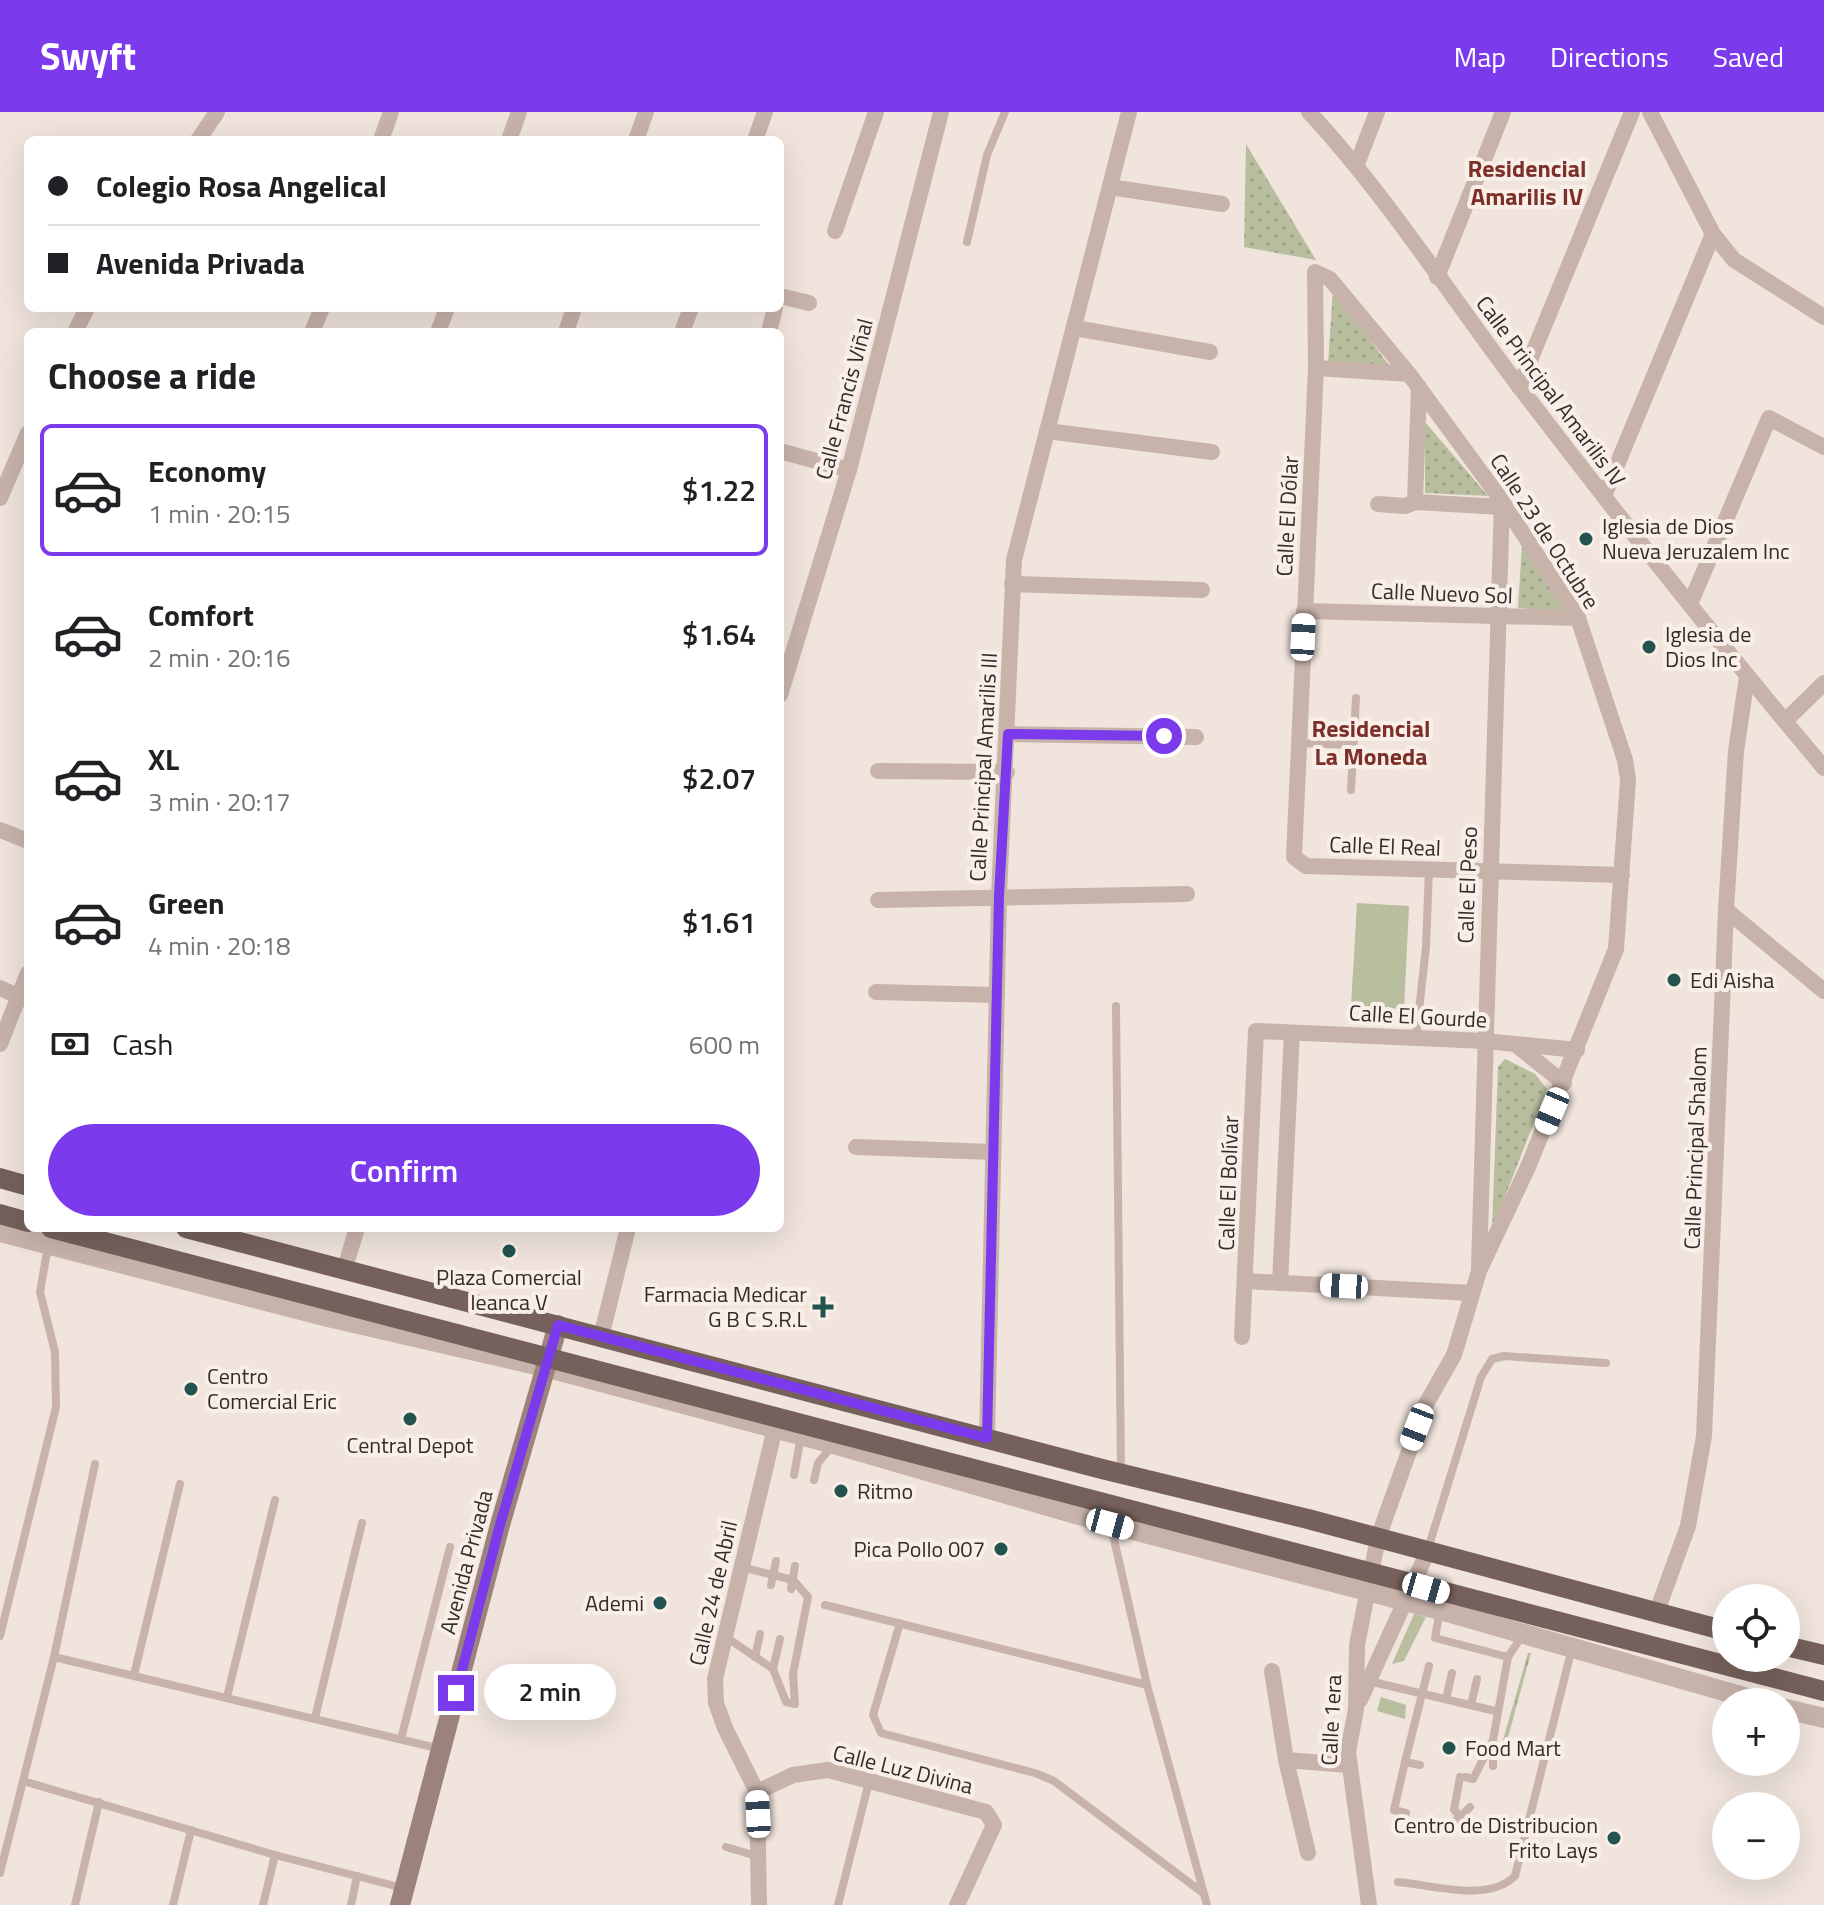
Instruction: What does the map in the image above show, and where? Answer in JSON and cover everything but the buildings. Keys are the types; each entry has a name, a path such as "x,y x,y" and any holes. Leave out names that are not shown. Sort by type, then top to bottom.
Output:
{"main road":[{"path":"0,1178 24,1185"},
{"path":"0,1214 24,1221"},
{"path":"223,1233 344,1271 1428,1551 1712,1628"},
{"path":"50,1236 366,1312 1108,1515 1529,1626 1824,1691"},
{"name":"Avenida Privada","path":"402,1896 558,1325"},
{"path":"1800,1649 1824,1655"}],"street":[{"path":"201,136 217,112"},
{"path":"382,136 391,112"},
{"path":"510,136 519,112"},
{"path":"637,136 646,112"},
{"path":"756,136 765,112"},
{"path":"835,231 876,112"},
{"name":"Calle Francis Viñal","path":"784,682 849,470 941,112"},
{"name":"Calle Principal Amarilis III","path":"987,1438 999,896 1007,772 1014,560 1129,112"},
{"name":"Calle Principal Amarilis IV","path":"1309,112 1357,164 1519,387 1747,677 1824,768"},
{"path":"1357,164 1377,112"},
{"path":"1437,277 1503,112"},
{"path":"1519,387 1632,112"},
{"path":"1650,112 1713,234 1734,260 1824,317"},
{"path":"1110,187 1222,204"},
{"path":"1604,496 1713,234"},
{"name":"Calle El Dólar","path":"1294,857 1316,368 1315,272"},
{"name":"Calle 23 de Octubre","path":"1315,272 1330,279 1414,381 1578,618 1625,760 1628,780 1616,949 1564,1083 1479,1271 1454,1355 1426,1404 1378,1538"},
{"path":"784,297 809,303"},
{"path":"1075,328 1210,352"},
{"path":"1316,368 1414,381 1415,502"},
{"path":"1690,604 1769,418 1824,447"},
{"path":"1047,431 1212,452"},
{"path":"0,498 24,442"},
{"path":"784,452 849,470"},
{"path":"1378,504 1502,504"},
{"name":"Calle El Peso","path":"1479,1271 1502,504"},
{"path":"1012,584 1202,590"},
{"name":"Calle Nuevo Sol","path":"1304,611 1578,618"},
{"name":"Calle Principal Shalom","path":"1656,1614 1688,1526 1704,1436 1726,910 1736,751 1747,677"},
{"path":"1785,721 1824,683"},
{"path":"1008,734 1196,737"},
{"path":"878,771 1007,772"},
{"path":"0,830 24,839"},
{"name":"Calle El Real","path":"1294,857 1306,866 1622,875"},
{"path":"878,900 1187,894"},
{"path":"1726,910 1824,991"},
{"path":"0,988 23,999 0,1044"},
{"path":"876,992 997,995"},
{"name":"Calle El Gourde","path":"1256,1031 1485,1041 1577,1050"},
{"name":"Calle El Bolívar","path":"1242,1337 1256,1031"},
{"path":"1280,1283 1292,1033"},
{"path":"1514,1044 1564,1083"},
{"path":"856,1147 992,1152"},
{"path":"0,1232 50,1236"},
{"path":"344,1271 356,1232"},
{"path":"601,1337 627,1232"},
{"path":"1246,1281 1471,1293"},
{"path":"547,1362 775,1428 802,1431"},
{"name":"Calle 24 de Abril","path":"759,1905 757,1792 716,1703 715,1679 741,1567 762,1496 775,1428"},
{"name":"Calle 1era","path":"1369,1905 1348,1765 1356,1709 1357,1645 1378,1538"},
{"path":"1356,1709 1428,1551"},
{"path":"1529,1626 1572,1648 1713,1688"},
{"path":"1272,1671 1286,1760 1308,1853"},
{"path":"1800,1712 1824,1718"},
{"path":"1286,1760 1348,1765"},
{"name":"Calle Luz Divina","path":"757,1792 775,1782 810,1771 828,1770 986,1812 994,1825 957,1905"}],"lane":[{"path":"967,242 987,155 1005,112"},
{"path":"1351,790 1356,698"},
{"path":"1298,743 1353,745"},
{"path":"1416,1038 1426,947 1429,869"},
{"path":"1116,1006 1121,1474"},
{"path":"0,1636 56,1407 55,1352 40,1292 50,1236"},
{"path":"1428,1551 1481,1377 1492,1359 1504,1356 1606,1363"},
{"path":"794,1475 802,1431"},
{"path":"814,1480 818,1463 838,1440"},
{"path":"0,1873 54,1657 95,1464"},
{"path":"134,1675 180,1484"},
{"path":"227,1697 275,1500"},
{"path":"1108,1515 1147,1685 1207,1905"},
{"path":"315,1718 362,1523"},
{"path":"401,1739 450,1547"},
{"path":"772,1580 776,1561"},
{"path":"792,1584 795,1566"},
{"path":"741,1567 772,1580 792,1584 808,1597 793,1674 795,1704 786,1702 773,1669 780,1639"},
{"path":"1441,1601 1434,1643 1482,1656 1508,1657"},
{"path":"825,1605 1147,1685"},
{"path":"900,1623 873,1715 881,1733 1035,1773 1054,1781 1072,1791 1203,1893"},
{"path":"1493,1766 1495,1711 1508,1657 1529,1626"},
{"path":"755,1657 760,1634"},
{"path":"726,1637 773,1669"},
{"path":"1398,1882 1487,1891 1505,1886 1515,1876 1572,1648"},
{"path":"54,1657 441,1749"},
{"path":"1406,1813 1394,1810 1429,1666"},
{"path":"1446,1699 1452,1673"},
{"path":"1471,1705 1477,1679"},
{"path":"1368,1681 1495,1711"},
{"path":"1450,1825 1455,1827 1458,1816 1454,1806 1462,1777 1473,1779 1493,1740"},
{"path":"1405,1762 1420,1765"},
{"path":"838,1905 869,1780"},
{"path":"23,1781 357,1876 402,1896"},
{"path":"75,1905 99,1802"},
{"path":"1458,1816 1464,1816 1470,1807"},
{"path":"173,1905 191,1830"},
{"path":"726,1847 760,1857"},
{"path":"263,1905 275,1855"},
{"path":"351,1905 357,1876"}],"green space":[{"path":"1246,144 1316,260 1244,247"},
{"path":"1333,289 1391,368 1328,364"},
{"path":"1425,422 1488,496 1425,493"},
{"path":"1522,544 1566,611 1518,608"},
{"path":"1357,903 1409,906 1404,1009 1351,1006"},
{"path":"1505,1059 1535,1074 1547,1089 1492,1230 1498,1067"},
{"path":"1414,1614 1426,1617 1404,1661 1392,1664"},
{"path":"1528,1653 1531,1653 1507,1741 1503,1740"},
{"path":"1381,1697 1406,1705 1405,1719 1377,1711"}],"place":[{"name":"Iglesia de Dios Nueva Jeruzalem Inc","path":"1586,539"},
{"name":"Iglesia de Dios Inc","path":"1649,647"},
{"name":"Edi Aisha","path":"1674,980"},
{"name":"Plaza Comercial Ieanca V","path":"509,1251"},
{"name":"Farmacia Medicar G B C S.R.L","path":"823,1307"},
{"name":"Centro Comercial Eric","path":"191,1389"},
{"name":"Central Depot","path":"410,1419"},
{"name":"Ritmo","path":"841,1491"},
{"name":"Pica Pollo 007","path":"1001,1549"},
{"name":"Ademi","path":"660,1603"},
{"name":"Food Mart","path":"1449,1748"},
{"name":"Centro de Distribucion Frito Lays","path":"1614,1838"}],"district":[{"name":"Residencial Amarilis IV","path":"1527,183"},
{"name":"Residencial La Moneda","path":"1371,743"}],"route":[{"path":"456,1693 500,1525 558,1325 987,1438 999,896 1008,734 1164,736"}]}
